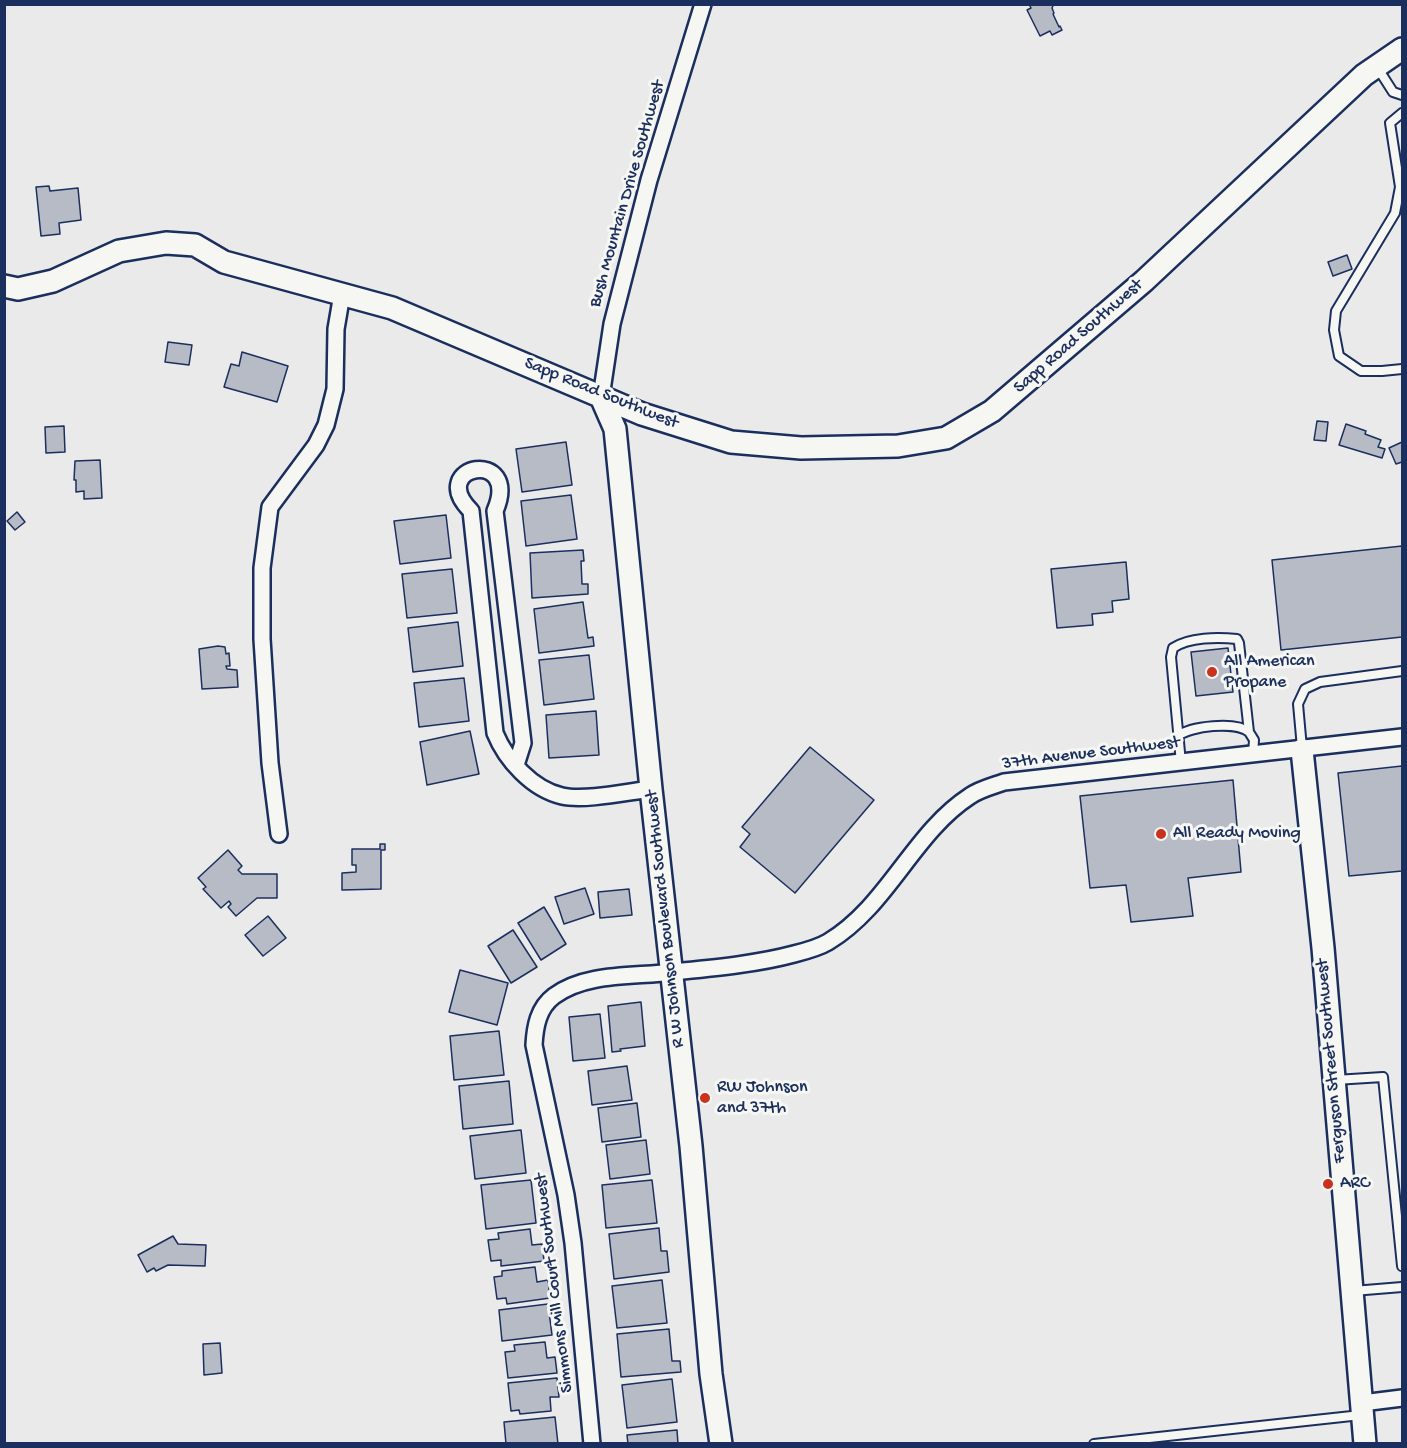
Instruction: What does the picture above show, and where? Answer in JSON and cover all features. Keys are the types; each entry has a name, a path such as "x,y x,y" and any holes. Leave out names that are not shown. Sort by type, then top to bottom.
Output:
{"street":[{"name":"Bush Mountain Drive Southwest","path":"601,397 612,324 646,191 703,4"},
{"name":"Sapp Road Southwest","path":"4,286 18,289 53,281 119,251 166,243 195,245 224,262 392,308 642,414 730,442 812,448 898,446 946,438 992,411 1049,363 1144,281 1364,75 1402,49"},
{"path":"279,834 270,763 263,651 262,568 270,507 316,445 326,425 335,389 336,330 342,294"},
{"name":"R W Johnson Boulevard Southwest","path":"601,397 615,429 651,789 691,1146 711,1374 721,1443"},
{"path":"516,765 523,743 495,511 501,495 500,484 495,475 481,468 472,469 462,475 458,482 462,502 471,511 495,733 501,748 516,765 538,784 562,796 585,796 651,789"},
{"name":"37th Avenue Southwest","path":"672,973 791,955 827,942 871,905 948,813 971,795 986,788 1023,778 1302,750 1402,737"},
{"name":"Ferguson Street Southwest","path":"1302,750 1323,948 1365,1443"},
{"name":"Simmons Mill Court Southwest","path":"592,1443 572,1233 555,1138 537,1065 534,1045 536,1024 542,1010 554,996 577,984 604,978 672,973"},
{"path":"1362,1409 1402,1398"}],"lane":[{"path":"1377,66 1393,92 1402,95"},
{"path":"1402,113 1390,123 1400,187 1395,213 1336,311 1334,330 1339,356 1361,371 1402,369"},
{"path":"1181,763 1171,657 1173,648 1180,644 1220,637 1237,639 1249,732"},
{"path":"1302,750 1298,705 1305,689 1320,681 1402,671"},
{"path":"1178,736 1188,730 1232,725 1243,727 1254,740 1253,754"},
{"path":"1334,1080 1383,1077 1402,1266"},
{"path":"1352,1291 1402,1287"},
{"path":"1094,1443 1362,1409"}],"building":[{"path":"1029,4 1054,4 1053,14 1062,30 1052,35 1050,31 1040,36 1027,10 1031,8"},
{"path":"49,186 50,191 78,188 81,220 59,223 60,234 41,236 36,187"},
{"path":"1347,255 1352,269 1333,276 1328,262"},
{"path":"168,342 192,345 189,365 165,362"},
{"path":"242,352 288,366 277,402 224,387 231,364 239,366"},
{"path":"1317,421 1328,422 1326,441 1314,440"},
{"path":"1346,424 1366,431 1365,434 1381,440 1378,447 1385,449 1382,458 1339,445"},
{"path":"64,426 65,452 46,453 45,427"},
{"path":"566,442 572,485 522,492 516,449"},
{"path":"1402,442 1402,462 1396,464 1389,448"},
{"path":"100,460 102,498 84,499 84,491 76,492 75,461"},
{"path":"571,495 577,539 526,546 521,501"},
{"path":"17,512 25,522 15,530 7,521"},
{"path":"446,515 451,558 400,564 394,521"},
{"path":"1402,546 1402,637 1281,650 1272,560"},
{"path":"583,550 582,584 588,584 588,594 532,598 530,553"},
{"path":"1126,562 1129,599 1112,601 1113,612 1092,614 1093,625 1057,628 1051,569"},
{"path":"452,569 457,613 407,618 402,574"},
{"path":"583,602 588,638 593,637 594,646 539,653 534,609"},
{"path":"458,622 463,666 413,672 408,628"},
{"path":"225,647 226,654 229,653 230,666 226,666 227,669 237,670 238,687 202,689 199,649"},
{"name":"All American Propane","path":"1228,648 1233,692 1196,696 1191,652"},
{"path":"589,655 594,699 544,705 539,660"},
{"path":"464,678 469,721 419,727 414,683"},
{"path":"596,711 599,755 549,758 546,715"},
{"path":"470,731 479,774 427,785 420,742"},
{"path":"810,747 874,800 795,893 740,847 750,834 742,827"},
{"path":"1402,766 1402,871 1349,876 1338,773"},
{"name":"All Ready Moving","path":"1233,780 1241,872 1188,878 1193,916 1131,922 1126,885 1090,888 1080,796"},
{"path":"380,844 385,844 385,850 381,850 381,889 342,890 342,873 356,872 356,865 352,865 352,849 380,849"},
{"path":"228,850 242,866 238,870 242,874 277,874 277,898 257,898 236,916 228,907 231,904 229,901 221,908 203,889 206,887 198,878"},
{"path":"585,888 594,914 564,924 555,897"},
{"path":"629,889 632,915 600,918 598,892"},
{"path":"544,907 566,944 541,960 518,923"},
{"path":"268,916 286,938 263,956 245,935"},
{"path":"513,930 537,967 511,983 488,946"},
{"path":"460,970 508,983 497,1025 449,1012"},
{"path":"641,1002 645,1046 612,1052 608,1006"},
{"path":"600,1014 605,1058 573,1061 569,1017"},
{"path":"499,1031 504,1075 454,1080 450,1036"},
{"path":"627,1066 632,1100 592,1105 588,1071"},
{"path":"509,1081 513,1124 463,1129 459,1086"},
{"path":"637,1103 641,1137 602,1142 598,1108"},
{"path":"521,1130 526,1173 475,1179 470,1136"},
{"path":"646,1140 650,1174 610,1179 606,1145"},
{"path":"531,1180 536,1223 486,1229 481,1185"},
{"path":"652,1180 657,1223 606,1228 602,1185"},
{"path":"659,1228 661,1251 667,1251 669,1272 614,1279 609,1234"},
{"path":"530,1229 532,1245 542,1244 544,1261 501,1266 501,1260 491,1261 488,1240 499,1239 498,1233"},
{"path":"173,1236 178,1244 206,1245 205,1266 168,1265 156,1271 154,1268 147,1272 138,1255"},
{"path":"535,1267 537,1282 548,1280 550,1298 507,1304 506,1298 497,1299 494,1277 502,1276 502,1271"},
{"path":"662,1280 667,1323 617,1328 612,1286"},
{"path":"548,1304 552,1335 502,1341 499,1310"},
{"path":"669,1329 672,1361 680,1361 681,1372 621,1377 617,1334"},
{"path":"545,1342 547,1358 555,1357 557,1373 508,1378 505,1352 515,1351 514,1345"},
{"path":"220,1343 222,1373 204,1375 203,1344"},
{"path":"557,1378 559,1397 550,1397 551,1411 520,1414 519,1410 511,1411 508,1383"},
{"path":"672,1379 677,1422 627,1428 622,1385"},
{"path":"555,1417 558,1444 506,1444 504,1422"},
{"path":"677,1430 678,1444 628,1444 627,1435"}],"place":[{"name":"All American Propane","path":"1212,672"},
{"name":"All Ready Moving","path":"1161,834"},
{"name":"RW Johnson and 37th","path":"705,1098"},
{"name":"ARC","path":"1328,1184"}]}
